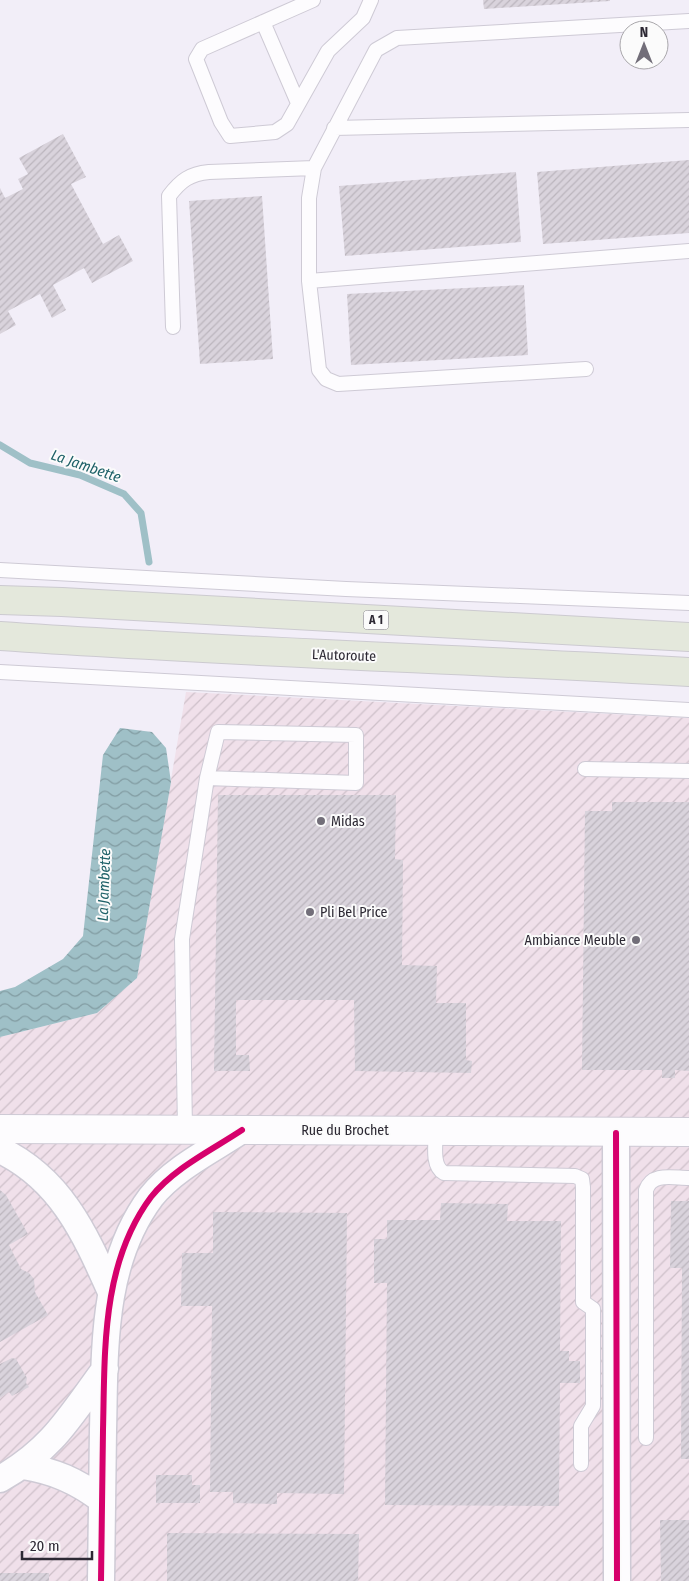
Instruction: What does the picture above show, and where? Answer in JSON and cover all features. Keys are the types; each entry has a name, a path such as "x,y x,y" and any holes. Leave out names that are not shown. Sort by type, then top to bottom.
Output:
{"highway":[{"path":"0,595 62,602"},
{"name":"A 1","path":"0,600 689,637"},
{"path":"489,626 689,627"},
{"name":"L'Autoroute","path":"0,636 178,648 689,672"},
{"path":"502,662 689,682"}],"main road":[{"name":"Rue du Brochet","path":"0,1129 689,1132"}],"street":[{"path":"101,1581 104,1369 111,1292 126,1242 151,1198 175,1174 242,1130"},
{"path":"616,1133 617,1581"},
{"path":"0,1150 22,1163 46,1182 70,1210 111,1292"},
{"path":"0,1479 23,1466 47,1446 104,1369"},
{"path":"23,1466 63,1476 81,1484 102,1500"}],"lane":[{"path":"313,0 202,49 196,59 221,122 230,136 275,132 286,124 328,51 363,18 370,0"},
{"path":"586,369 338,384 326,380 319,370 309,281 309,198 314,168 376,50 397,38 689,21"},
{"path":"263,22 298,103"},
{"path":"334,128 689,120"},
{"path":"173,327 169,196 180,182 193,174 209,172 314,168"},
{"path":"309,281 689,251"},
{"path":"0,570 356,589 689,603"},
{"path":"0,672 689,710"},
{"path":"185,1130 182,939 206,778 218,732 356,735 356,782 206,778"},
{"path":"585,769 689,771"},
{"path":"436,1130 436,1162 439,1170 444,1173 575,1176 582,1179 584,1187 583,1302 593,1310 593,1406 581,1426 581,1464"},
{"path":"646,1438 646,1190 649,1182 655,1177 689,1178"}],"shaded area":[{"path":"186,692 689,718 689,1581 0,1581 0,1037 97,1013 137,978"}],"water":[{"path":"120,728 152,732 166,748 171,782 137,978 97,1013 0,1037 0,991 15,987 63,959 83,936 103,755"}],"building":[{"path":"483,0 610,0 610,1 484,9"},
{"path":"63,134 86,177 71,184 103,244 119,235 133,261 92,283 84,268 53,285 66,310 52,318 40,294 8,311 16,325 0,334 0,188 5,198 23,189 18,179 28,174 19,158"},
{"path":"689,160 689,233 543,244 537,172"},
{"path":"516,172 521,242 345,256 339,186"},
{"path":"262,196 273,359 200,364 189,201"},
{"path":"524,285 528,355 351,365 347,294"},
{"name":"Pli Bel Price","path":"218,795 396,795 395,859 403,860 402,965 437,966 436,1003 466,1003 466,1060 472,1061 471,1073 355,1071 354,1000 236,1000 236,1055 249,1055 250,1071 214,1071"},
{"name":"Ambiance Meuble","path":"612,802 689,802 689,1071 675,1070 675,1078 662,1078 662,1070 582,1070 585,811 612,811"},
{"path":"0,1190 6,1195 28,1234 9,1245 21,1269 29,1273 34,1279 35,1292 48,1315 0,1342"},
{"path":"671,1201 689,1201 689,1459 681,1459 682,1268 670,1268"},
{"path":"441,1203 508,1204 507,1221 561,1221 560,1351 569,1351 569,1361 580,1361 580,1383 560,1383 559,1506 385,1505 387,1283 374,1283 374,1239 387,1239 387,1220 440,1220"},
{"path":"213,1212 347,1213 344,1494 277,1493 277,1504 233,1503 233,1492 210,1492 212,1306 181,1306 182,1253 213,1253"},
{"path":"12,1358 16,1359 27,1378 26,1383 29,1387 12,1396 9,1392 0,1398 0,1364"},
{"path":"156,1475 192,1475 192,1485 200,1485 200,1503 156,1503"},
{"path":"660,1520 689,1520 689,1581 661,1581"},
{"path":"167,1533 359,1534 358,1581 167,1581"},
{"path":"0,1573 49,1573 49,1581 0,1581"}],"waterway":[{"name":"La Jambette","path":"0,445 30,463 80,475 124,494 141,513 149,562"}],"cycle path":[{"path":"101,1581 104,1370 109,1309 114,1279 135,1223 151,1197 182,1168 242,1130"},
{"path":"616,1133 617,1581"}],"place":[{"name":"Midas","path":"321,821"},
{"name":"Pli Bel Price","path":"310,912"},
{"name":"Ambiance Meuble","path":"636,940"}]}
